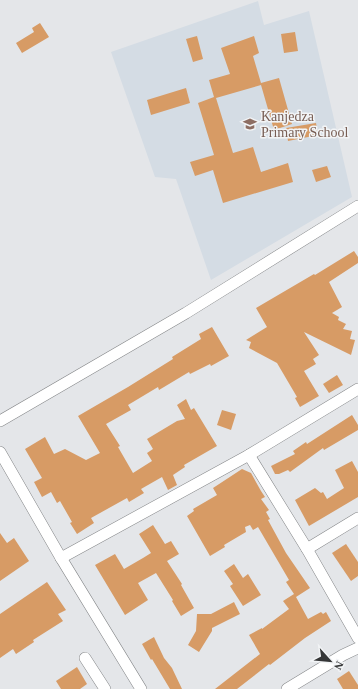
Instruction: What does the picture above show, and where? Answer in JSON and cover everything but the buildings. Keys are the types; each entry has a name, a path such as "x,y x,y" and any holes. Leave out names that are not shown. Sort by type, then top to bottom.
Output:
{"street":[{"path":"0,421 186,313 358,206"},
{"path":"60,558 249,455 358,389"},
{"path":"0,452 60,558 141,689"},
{"path":"249,455 307,549 358,638"},
{"path":"307,549 358,518"},
{"path":"287,689 343,655 358,648"},
{"path":"85,658 105,689"}],"shaded area":[{"path":"258,1 264,25 309,11 352,197 211,280 176,179 155,177 111,52"}],"place":[{"name":"Kanjedza Primary School","path":"250,124"}]}
